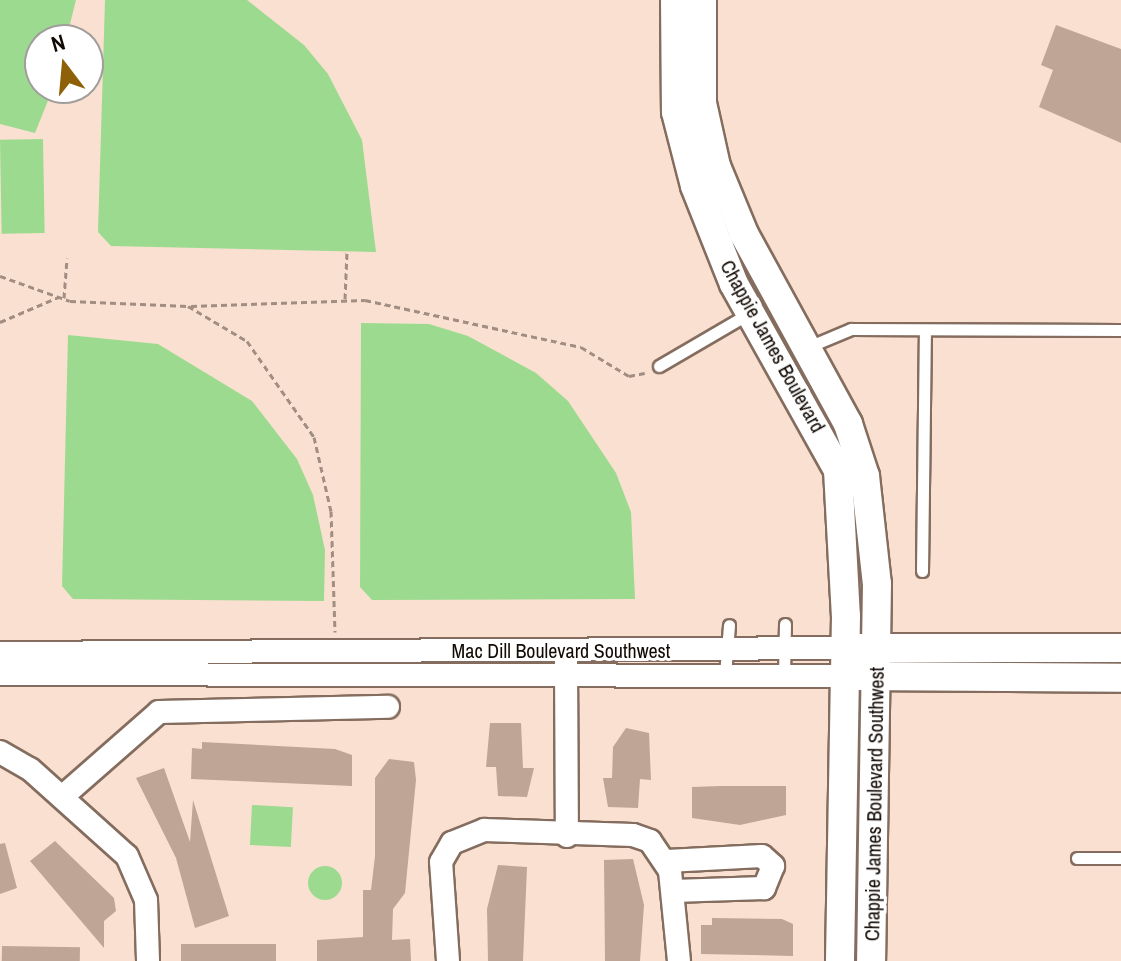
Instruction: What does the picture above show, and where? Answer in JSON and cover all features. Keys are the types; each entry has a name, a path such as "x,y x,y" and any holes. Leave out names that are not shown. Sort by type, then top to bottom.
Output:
{"street":[{"name":"Chappie James Boulevard","path":"675,0 676,112 709,225 750,313 838,470 844,648"},
{"name":"Chappie James Boulevard","path":"702,0 702,103 716,166 744,234 808,347 865,476 875,537 876,647"},
{"name":"Chappie James Boulevard Southwest","path":"871,961 876,647"},
{"name":"Chappie James Boulevard Southwest","path":"840,961 844,648"},
{"name":"Mac Dill Boulevard Southwest","path":"0,653 1121,648"},
{"path":"567,650 567,836"},
{"name":"Mac Dill Boulevard Southwest","path":"0,674 566,673 1121,678"},
{"path":"62,797 159,712 388,707"},
{"path":"0,752 62,797 135,867 147,907 148,961"},
{"path":"448,961 440,869 452,843 484,830 567,836 633,835 667,861 762,856 773,866 764,888 673,891"},
{"path":"667,861 679,961"}],"lane":[{"path":"659,366 750,313"},
{"path":"808,347 851,329 1121,330"},
{"path":"922,571 925,330"},
{"path":"784,676 785,624"},
{"path":"725,675 729,625"},
{"path":"1077,858 1121,858"}],"path":[{"path":"345,299 347,252"},
{"path":"61,298 67,258"},
{"path":"0,276 61,298 188,306 345,299 581,347 629,376 659,366"},
{"path":"0,322 61,298"},
{"path":"188,306 247,341 314,437 331,511 335,651"}],"green space":[{"path":"0,0 76,0 70,24 24,24 24,104 47,104 35,133 0,124"},
{"path":"105,0 247,0 304,45 328,74 362,140 376,252 111,246 98,232"},
{"path":"43,139 45,233 2,234 0,140"},
{"path":"361,323 429,324 468,336 536,373 568,401 616,473 631,512 635,599 372,600 360,587"},
{"path":"68,335 158,344 252,401 297,459 313,495 325,550 324,601 73,599 62,586"},
{"path":"252,805 293,807 291,847 250,845"},
{"path":"325,866 337,871 342,883 337,895 325,900 313,895 308,883 313,871"}],"building":[{"path":"1056,25 1121,49 1121,143 1039,107 1053,70 1041,65"},
{"path":"490,723 521,723 523,768 534,768 527,797 498,796 496,767 486,767"},
{"path":"626,728 649,733 651,780 640,779 638,808 608,807 603,778 612,778 613,747"},
{"path":"202,742 335,749 352,755 352,786 191,779 192,748 202,749"},
{"path":"389,759 414,762 416,780 405,893 393,909 392,940 410,939 411,961 317,961 317,940 363,937 363,890 371,890 375,856 375,778"},
{"path":"164,768 190,842 193,800 229,916 195,928 176,858 136,778"},
{"path":"786,786 786,815 740,825 692,818 692,787"},
{"path":"55,841 114,898 116,911 104,921 104,948 30,861"},
{"path":"5,843 17,888 0,894 0,844"},
{"path":"633,859 644,905 640,961 605,961 604,860"},
{"path":"498,865 527,867 523,961 488,961 487,909"},
{"path":"712,918 782,919 793,924 793,956 701,954 701,925 712,925"},
{"path":"181,944 276,944 276,961 181,961"},
{"path":"2,946 80,947 80,961 2,961"}]}
